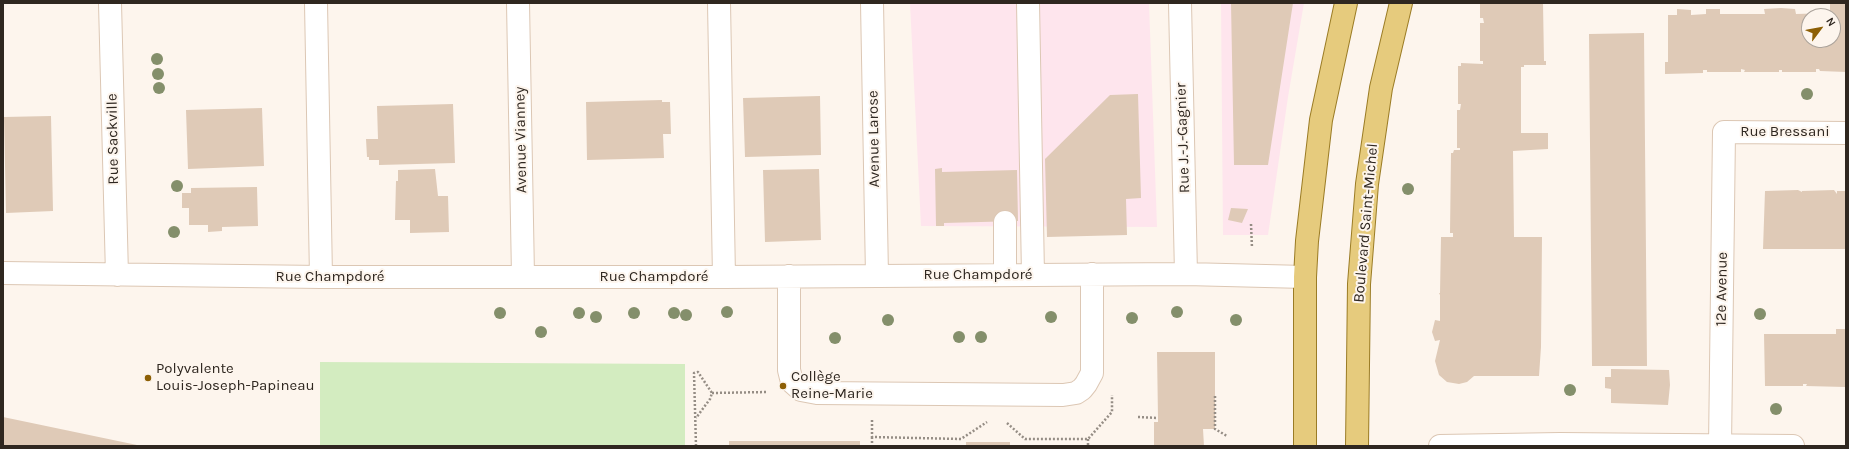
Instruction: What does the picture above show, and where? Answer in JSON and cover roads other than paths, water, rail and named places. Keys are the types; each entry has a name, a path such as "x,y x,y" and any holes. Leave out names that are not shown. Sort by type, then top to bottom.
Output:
{"main road":[{"path":"1305,446 1305,278 1317,148 1327,88 1346,3"},
{"name":"Boulevard Saint-Michel","path":"1357,446 1359,284 1367,184 1381,88 1402,3"}],"street":[{"name":"Rue Sackville","path":"110,3 117,275"},
{"path":"316,3 321,277"},
{"name":"Avenue Vianney","path":"518,3 523,276"},
{"path":"719,3 724,277"},
{"name":"Avenue Larose","path":"872,3 877,276"},
{"path":"1028,3 1033,275"},
{"name":"Rue J.-J.-Gagnier","path":"1180,3 1186,274"},
{"name":"Rue Bressani","path":"1724,132 1846,133"},
{"name":"12e Avenue","path":"1720,445 1724,132"},
{"path":"1005,222 1005,275"},
{"name":"Rue Champdoré","path":"3,273 321,277 724,277 1186,274 1305,278"},
{"path":"789,276 789,370 792,382 801,390 817,393 1063,396 1076,393 1082,389 1092,373 1092,274"},
{"path":"1440,446 1793,446"}],"place":[{"name":"Polyvalente Louis-Joseph-Papineau","path":"148,378"},
{"name":"Collège Reine-Marie","path":"783,386"}]}
